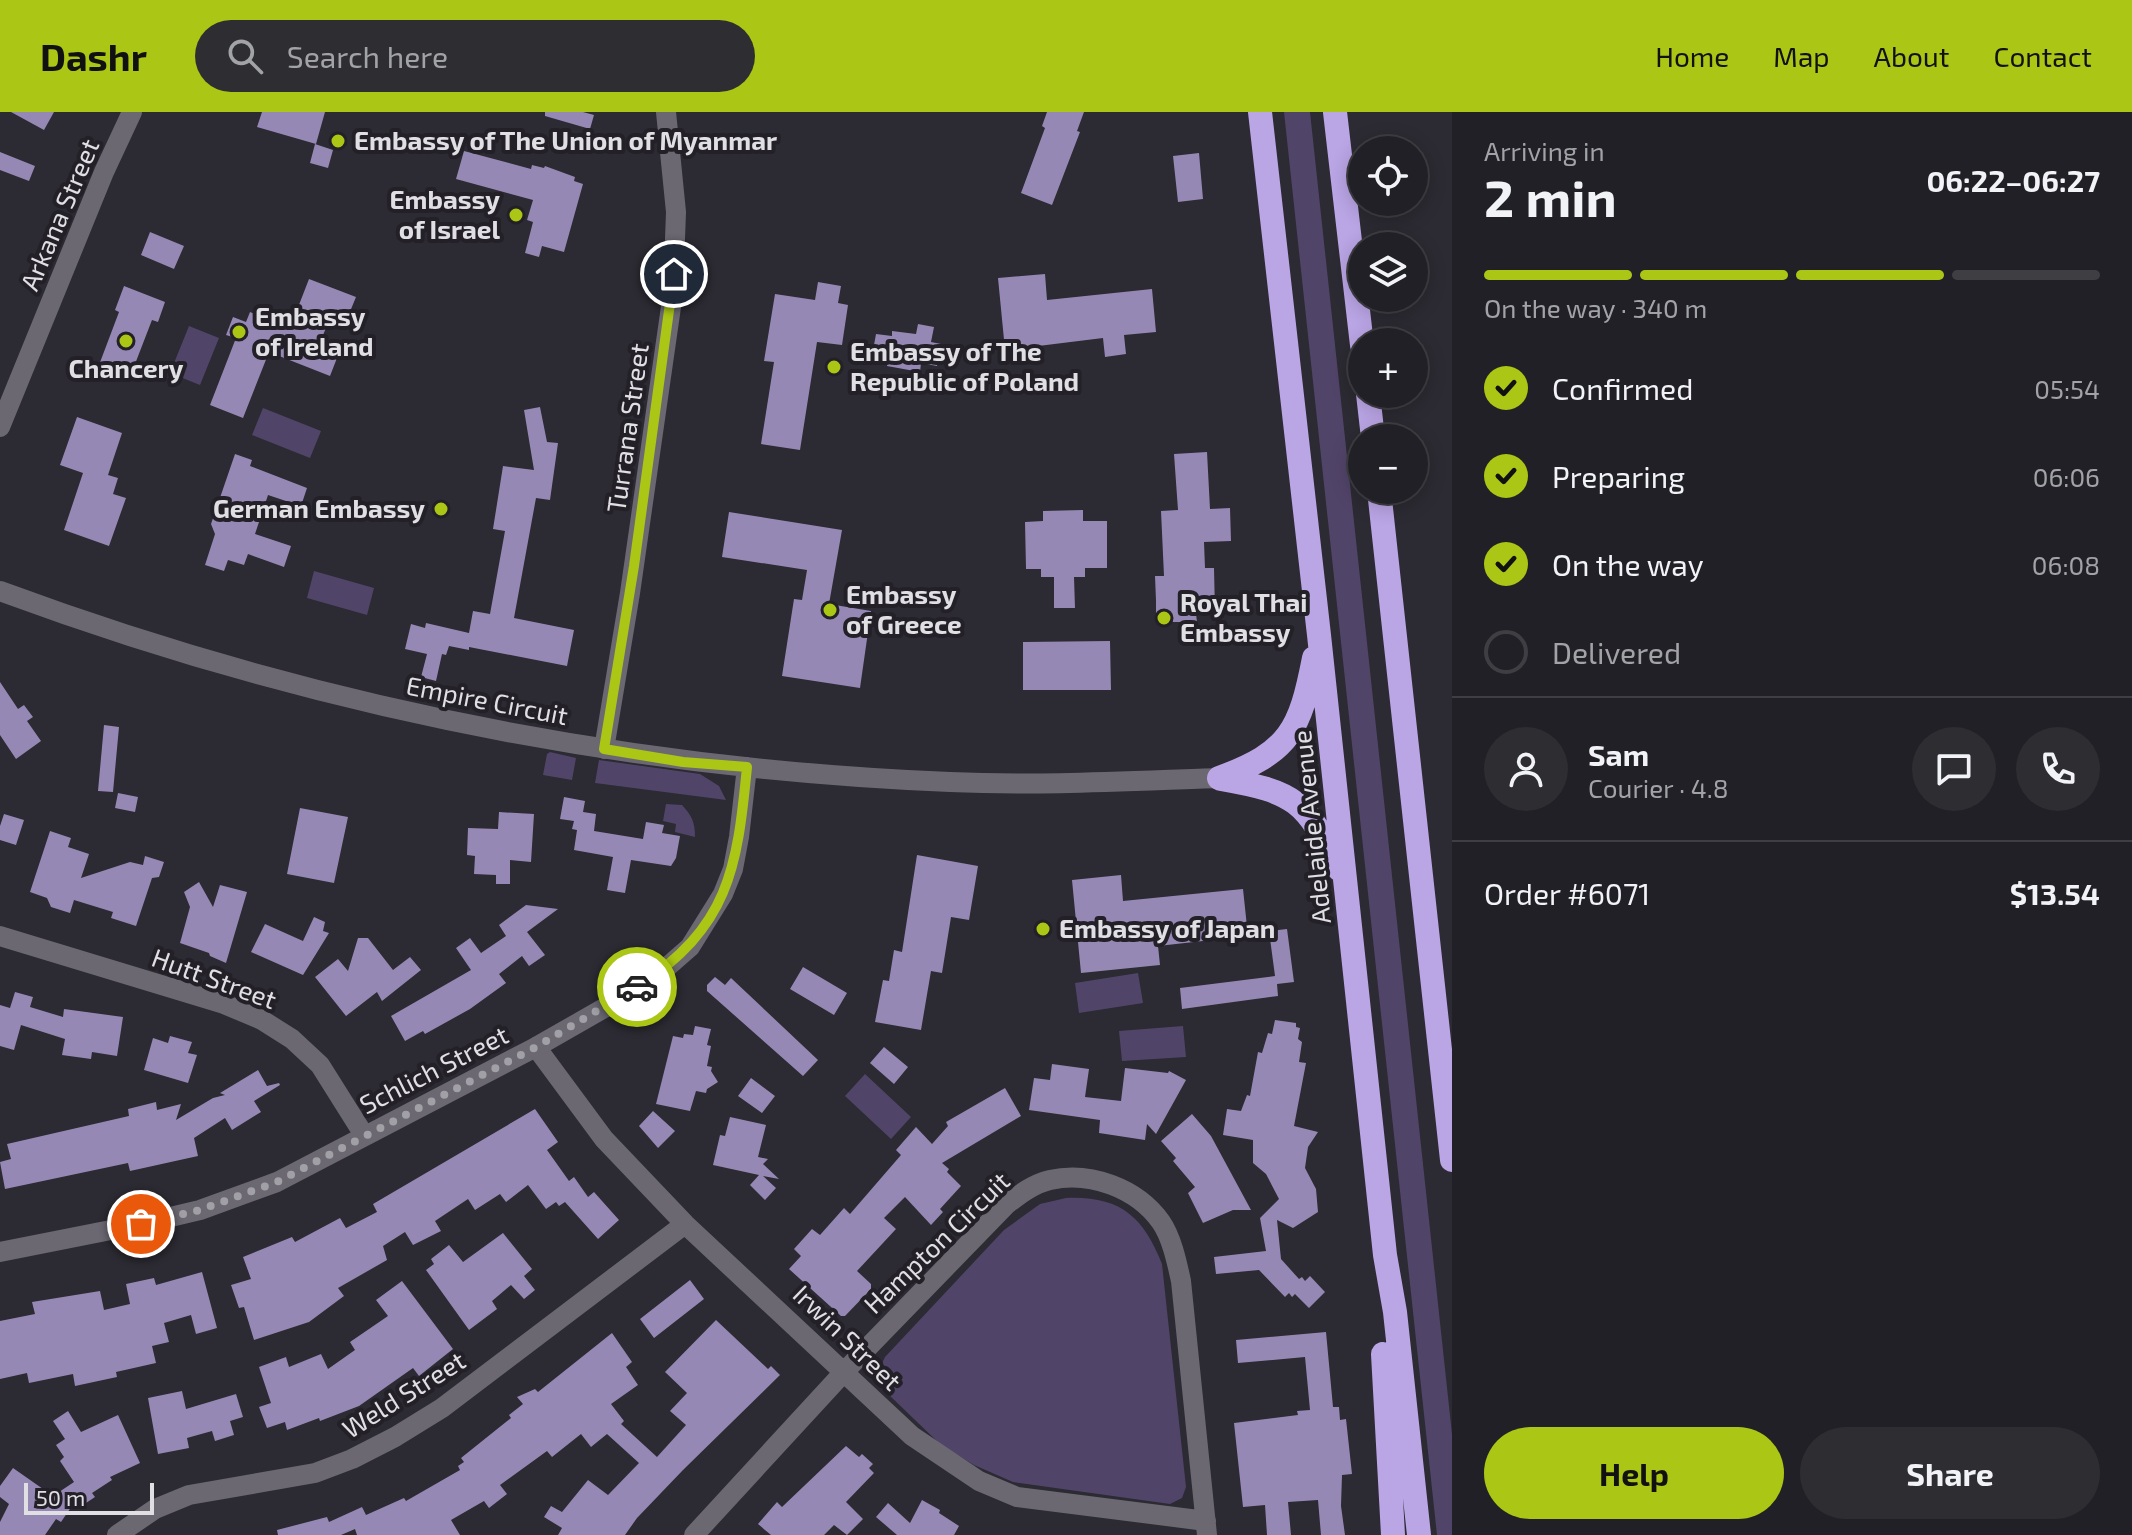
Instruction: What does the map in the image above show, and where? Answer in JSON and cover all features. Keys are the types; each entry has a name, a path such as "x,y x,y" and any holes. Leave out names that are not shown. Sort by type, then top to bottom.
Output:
{"highway":[{"name":"Adelaide Avenue","path":"1260,112 1385,1255 1395,1312 1419,1535"},
{"path":"1335,112 1360,328"},
{"path":"1381,504 1452,1160"},
{"path":"1219,778 1264,758 1278,749 1289,736 1307,693 1319,635"},
{"path":"1219,778 1272,789 1296,803 1317,826 1346,885"},
{"path":"1385,1255 1380,1315 1393,1535"}],"street":[{"name":"Arkana Street","path":"0,427 104,172 132,112"},
{"name":"Turrana Street","path":"604,749 673,293 676,212 666,112"},
{"name":"Empire Circuit","path":"0,591 136,639 319,692 502,732 683,762 953,782 1116,782 1219,778"},
{"name":"Schlich Street","path":"0,1252 200,1210 277,1182 536,1047 620,999 666,968 690,947 723,894 733,869 747,767"},
{"name":"Hutt Street","path":"0,936 224,1004 262,1020 292,1039 320,1065 364,1135"},
{"name":"Irwin Street","path":"536,1047 604,1139 685,1224 912,1436 979,1481 1017,1497 1206,1528"},
{"name":"Hampton Circuit","path":"694,1535 844,1372 1006,1205 1028,1188 1049,1180 1078,1178 1127,1191 1145,1204 1163,1224 1181,1281 1206,1528"},
{"name":"Weld Street","path":"117,1535 155,1509 189,1495 315,1473 352,1459 395,1437 442,1408 685,1224"}],"shaded area":[{"path":"1284,112 1310,112 1348,466 1348,504 1352,504 1452,1434 1452,1535 1437,1535"},
{"path":"189,326 219,338 200,385 170,373"},
{"path":"263,408 321,431 310,458 252,435"},
{"path":"314,571 374,588 367,615 307,598"},
{"path":"550,752 576,758 572,780 543,775"},
{"path":"599,760 700,774 719,786 726,800 595,783"},
{"path":"666,804 682,805 692,820 695,837 675,832 676,824 663,821"},
{"path":"1138,973 1143,1003 1079,1013 1075,983"},
{"path":"1183,1026 1186,1057 1122,1061 1119,1031"},
{"path":"865,1074 911,1117 891,1139 845,1096"},
{"path":"1066,1198 1101,1201 1127,1212 1147,1233 1162,1264 1186,1487 1182,1498 1170,1504 1013,1482 974,1465 941,1445 887,1393 877,1374 885,1357 1004,1230 1040,1204"}],"building":[{"path":"11,112 54,112 44,130"},
{"path":"262,112 325,112 316,144 257,127"},
{"path":"545,112 594,115 590,129 545,116"},
{"path":"1047,112 1084,112 1077,131 1080,132 1052,205 1021,193 1045,128 1042,126"},
{"path":"315,144 333,150 328,168 310,163"},
{"path":"464,151 531,169 532,165 545,166 575,177 574,181 583,184 564,252 542,246 539,257 525,253 533,222 527,220 533,200 456,179"},
{"path":"0,152 35,166 29,181 0,170"},
{"path":"1199,153 1203,199 1178,202 1173,156"},
{"path":"150,232 184,246 174,269 141,255"},
{"path":"1045,274 1047,300 1152,289 1156,332 1124,335 1126,354 1105,357 1103,338 1005,350 998,278"},
{"path":"309,279 356,297 347,319 332,313 317,350 337,358 330,376 269,352 243,418 210,405 236,338 226,335 233,317 246,322 250,312 290,328"},
{"path":"818,282 841,286 838,303 848,305 842,345 817,342 800,450 761,444 774,362 764,361 775,294 815,300"},
{"name":"Chancery","path":"124,286 165,302 158,322 152,320 130,377 99,365 119,312 115,310"},
{"path":"918,324 934,327 931,342 941,344 937,366 921,363 920,372 887,366 888,358 872,356 876,334 892,336 892,331 916,334"},
{"path":"540,407 547,442 558,443 550,500 536,498 514,618 574,630 567,666 449,646 446,655 442,654 436,681 421,677 427,654 405,649 411,624 425,628 426,623 469,633 473,611 490,614 505,531 493,529 503,466 534,470 524,410"},
{"path":"77,417 122,433 108,475 118,478 113,494 126,498 109,546 64,530 83,473 60,465"},
{"path":"1207,452 1210,509 1230,508 1231,541 1204,542 1205,568 1214,568 1215,613 1196,614 1197,622 1165,622 1165,614 1156,614 1155,576 1164,576 1161,511 1178,510 1174,454"},
{"path":"235,454 252,460 250,466 307,488 301,506 268,495 255,534 291,546 284,567 248,554 244,565 228,560 224,571 205,565 215,534 211,524"},
{"path":"1083,510 1083,521 1107,521 1107,568 1085,568 1085,577 1074,577 1075,608 1054,608 1054,577 1041,577 1041,569 1026,569 1025,522 1043,521 1043,511"},
{"path":"729,512 842,530 829,604 871,611 860,688 782,676 794,599 802,600 807,570 722,557"},
{"path":"1110,641 1111,690 1023,690 1023,642"},
{"path":"0,682 18,709 24,705 33,717 27,721 41,741 16,759 0,735"},
{"path":"104,725 119,727 113,792 98,791"},
{"path":"118,793 138,797 135,812 115,808"},
{"path":"564,797 585,801 583,812 596,814 594,831 643,839 646,822 664,825 662,833 680,836 676,858 671,866 631,860 625,893 607,890 613,857 574,850 577,830 572,829 574,821 560,819"},
{"path":"300,808 348,817 334,883 287,874"},
{"path":"499,812 534,814 531,862 510,860 510,884 496,884 496,875 474,874 475,856 467,855 468,828 498,829"},
{"path":"4,814 24,820 16,845 0,840"},
{"path":"50,831 71,838 68,847 89,854 81,878 130,862 143,865 145,856 164,862 159,877 152,878 136,926 111,918 113,912 74,900 70,913 51,907 47,898 30,892"},
{"path":"917,855 978,866 969,920 951,917 942,973 931,971 921,1030 875,1022 883,980 889,981 894,950 902,952"},
{"path":"1121,875 1123,901 1243,889 1248,936 1158,946 1160,965 1081,973 1072,880"},
{"path":"199,882 213,907 220,885 247,892 226,963 180,943 190,907 184,892"},
{"path":"526,905 558,909 527,932 545,955 529,966 522,956 499,974 506,983 470,1009 425,1034 423,1031 405,1041 391,1016 471,970 456,948 470,938 481,953 506,936 499,925"},
{"path":"314,917 325,922 323,931 329,933 303,975 251,952 265,924 303,941"},
{"path":"1287,929 1294,982 1277,984 1278,996 1182,1009 1180,988 1275,976 1269,931"},
{"path":"358,938 368,938 393,970 410,957 421,970 382,1001 377,992 346,1016 315,977 338,959 348,971"},
{"path":"803,967 847,993 834,1015 790,989"},
{"path":"715,977 725,985 731,978 818,1060 803,1076 707,991 707,985"},
{"path":"15,992 33,997 30,1007 63,1017 64,1009 123,1017 117,1056 92,1052 91,1059 62,1055 65,1039 21,1025 14,1050 0,1046 0,1005 10,1008"},
{"path":"1275,1020 1296,1023 1296,1027 1300,1028 1298,1039 1302,1042 1299,1062 1306,1063 1294,1126 1318,1132 1308,1147 1305,1168 1316,1189 1318,1212 1293,1228 1277,1220 1281,1259 1299,1279 1302,1277 1305,1281 1310,1276 1325,1292 1309,1308 1295,1294 1292,1297 1289,1293 1285,1297 1259,1270 1216,1274 1214,1257 1266,1251 1260,1218 1279,1199 1266,1174 1253,1163 1253,1140 1223,1135 1227,1109 1241,1111 1247,1095 1250,1096 1258,1052 1262,1053"},
{"path":"695,1026 711,1029 707,1066 712,1067 711,1071 718,1082 706,1093 696,1091 690,1111 656,1104 673,1036 683,1038 684,1034 693,1035"},
{"path":"170,1036 192,1042 188,1053 197,1055 188,1083 144,1070 153,1038 168,1043"},
{"path":"884,1047 908,1067 894,1084 870,1063"},
{"path":"1052,1064 1089,1069 1085,1097 1121,1101 1125,1068 1169,1071 1186,1080 1156,1134 1147,1124 1145,1140 1099,1133 1100,1120 1029,1110 1034,1078 1050,1080"},
{"path":"258,1070 267,1086 280,1085 254,1101 261,1112 232,1130 225,1118 194,1138 198,1156 130,1171 128,1163 5,1189 0,1162 11,1159 7,1144 129,1116 128,1109 156,1102 157,1110 181,1104 176,1120 213,1098 225,1095 220,1093"},
{"path":"751,1078 775,1096 762,1113 738,1096"},
{"path":"1005,1088 1021,1116 942,1163 961,1186 940,1209 943,1212 931,1225 905,1197 884,1218 896,1229 857,1271 871,1284 871,1289 845,1316 841,1316 789,1269 801,1256 794,1249 812,1229 820,1235 844,1208 850,1214 901,1155 896,1150 916,1127 932,1144 948,1126 946,1122"},
{"path":"535,1109 558,1142 547,1150 569,1181 574,1177 588,1197 594,1192 619,1220 598,1239 565,1202 559,1206 556,1202 546,1209 528,1185 506,1202 500,1194 475,1210 468,1199 435,1221 441,1231 413,1245 405,1232 383,1246 387,1260 338,1288 344,1296 309,1322 254,1340 244,1307 239,1308 231,1285 251,1279 243,1257 292,1237 295,1242 340,1218 346,1228 377,1212 373,1204"},
{"path":"653,1111 675,1131 658,1148 639,1126"},
{"path":"1192,1114 1211,1136 1251,1210 1233,1210 1203,1223 1188,1193 1195,1187 1161,1141"},
{"path":"730,1117 766,1125 758,1157 768,1159 763,1164 779,1179 763,1176 776,1188 765,1200 750,1185 759,1175 713,1165 720,1135 725,1136"},
{"path":"503,1233 532,1269 524,1276 535,1290 524,1299 511,1285 492,1301 497,1309 469,1330 426,1270 434,1264 431,1259 449,1245 463,1262"},
{"path":"202,1272 217,1328 196,1334 191,1315 164,1323 169,1342 152,1346 156,1363 116,1372 117,1377 75,1386 73,1374 29,1383 27,1373 0,1379 0,1321 35,1314 32,1302 100,1291 104,1310 130,1304 126,1284 154,1278 156,1285"},
{"path":"690,1280 704,1299 654,1338 640,1319"},
{"path":"402,1281 453,1349 419,1376 413,1368 359,1406 287,1430 285,1422 267,1428 259,1407 271,1403 259,1367 286,1357 289,1367 321,1354 328,1369 355,1350 350,1342 388,1316 376,1300"},
{"path":"716,1320 768,1369 771,1366 780,1375 683,1470 625,1535 558,1535 562,1528 544,1517 551,1506 562,1512 588,1480 608,1495 639,1463 607,1434 591,1447 581,1434 552,1457 547,1451 500,1485 507,1494 489,1508 484,1501 451,1520 460,1535 357,1535 355,1529 341,1535 278,1535 277,1530 327,1517 329,1522 362,1507 366,1515 404,1498 406,1501 460,1470 458,1466 464,1462 461,1458 511,1418 509,1415 523,1404 517,1397 535,1389 538,1392 612,1333 632,1362 626,1367 638,1385 611,1404 624,1421 621,1424 657,1457 686,1425 670,1411 687,1393 665,1372"},
{"path":"1326,1332 1333,1407 1339,1407 1340,1420 1346,1419 1352,1474 1342,1475 1341,1506 1345,1535 1321,1535 1318,1500 1288,1502 1291,1535 1267,1535 1265,1505 1243,1507 1234,1423 1298,1415 1297,1411 1310,1410 1305,1357 1238,1363 1236,1340"},
{"path":"182,1391 186,1409 236,1394 243,1417 230,1421 234,1435 215,1441 212,1431 187,1438 189,1448 158,1454 148,1398"},
{"path":"68,1411 81,1432 118,1415 140,1463 110,1477 112,1480 92,1493 95,1497 83,1505 78,1497 61,1522 56,1519 45,1535 0,1535 0,1522 9,1504 0,1497 0,1486 13,1468 53,1496 74,1482 60,1461 64,1457 56,1445 65,1439 53,1421"},
{"path":"846,1446 873,1464 869,1468 874,1473 846,1502 863,1519 847,1535 834,1525 824,1535 771,1535 758,1524 777,1502 782,1507"},
{"path":"922,1500 959,1526 954,1535 897,1535 876,1517 888,1503 910,1523"}],"way so far":[{"path":"141,1224 200,1210 277,1182 536,1047 637,987"}],"place":[{"name":"Embassy of The Union of Myanmar","path":"338,141"},
{"name":"Embassy of Israel","path":"516,215"},
{"name":"Embassy of Ireland","path":"239,332"},
{"name":"Chancery","path":"126,341"},
{"name":"Embassy of The Republic of Poland","path":"834,367"},
{"name":"German Embassy","path":"441,509"},
{"name":"Embassy of Greece","path":"830,610"},
{"name":"Royal Thai Embassy","path":"1164,618"},
{"name":"Embassy of Japan","path":"1043,929"}],"route":[{"path":"637,987 690,947 723,894 733,869 747,767 683,762 604,749 634,566 674,274"}]}
